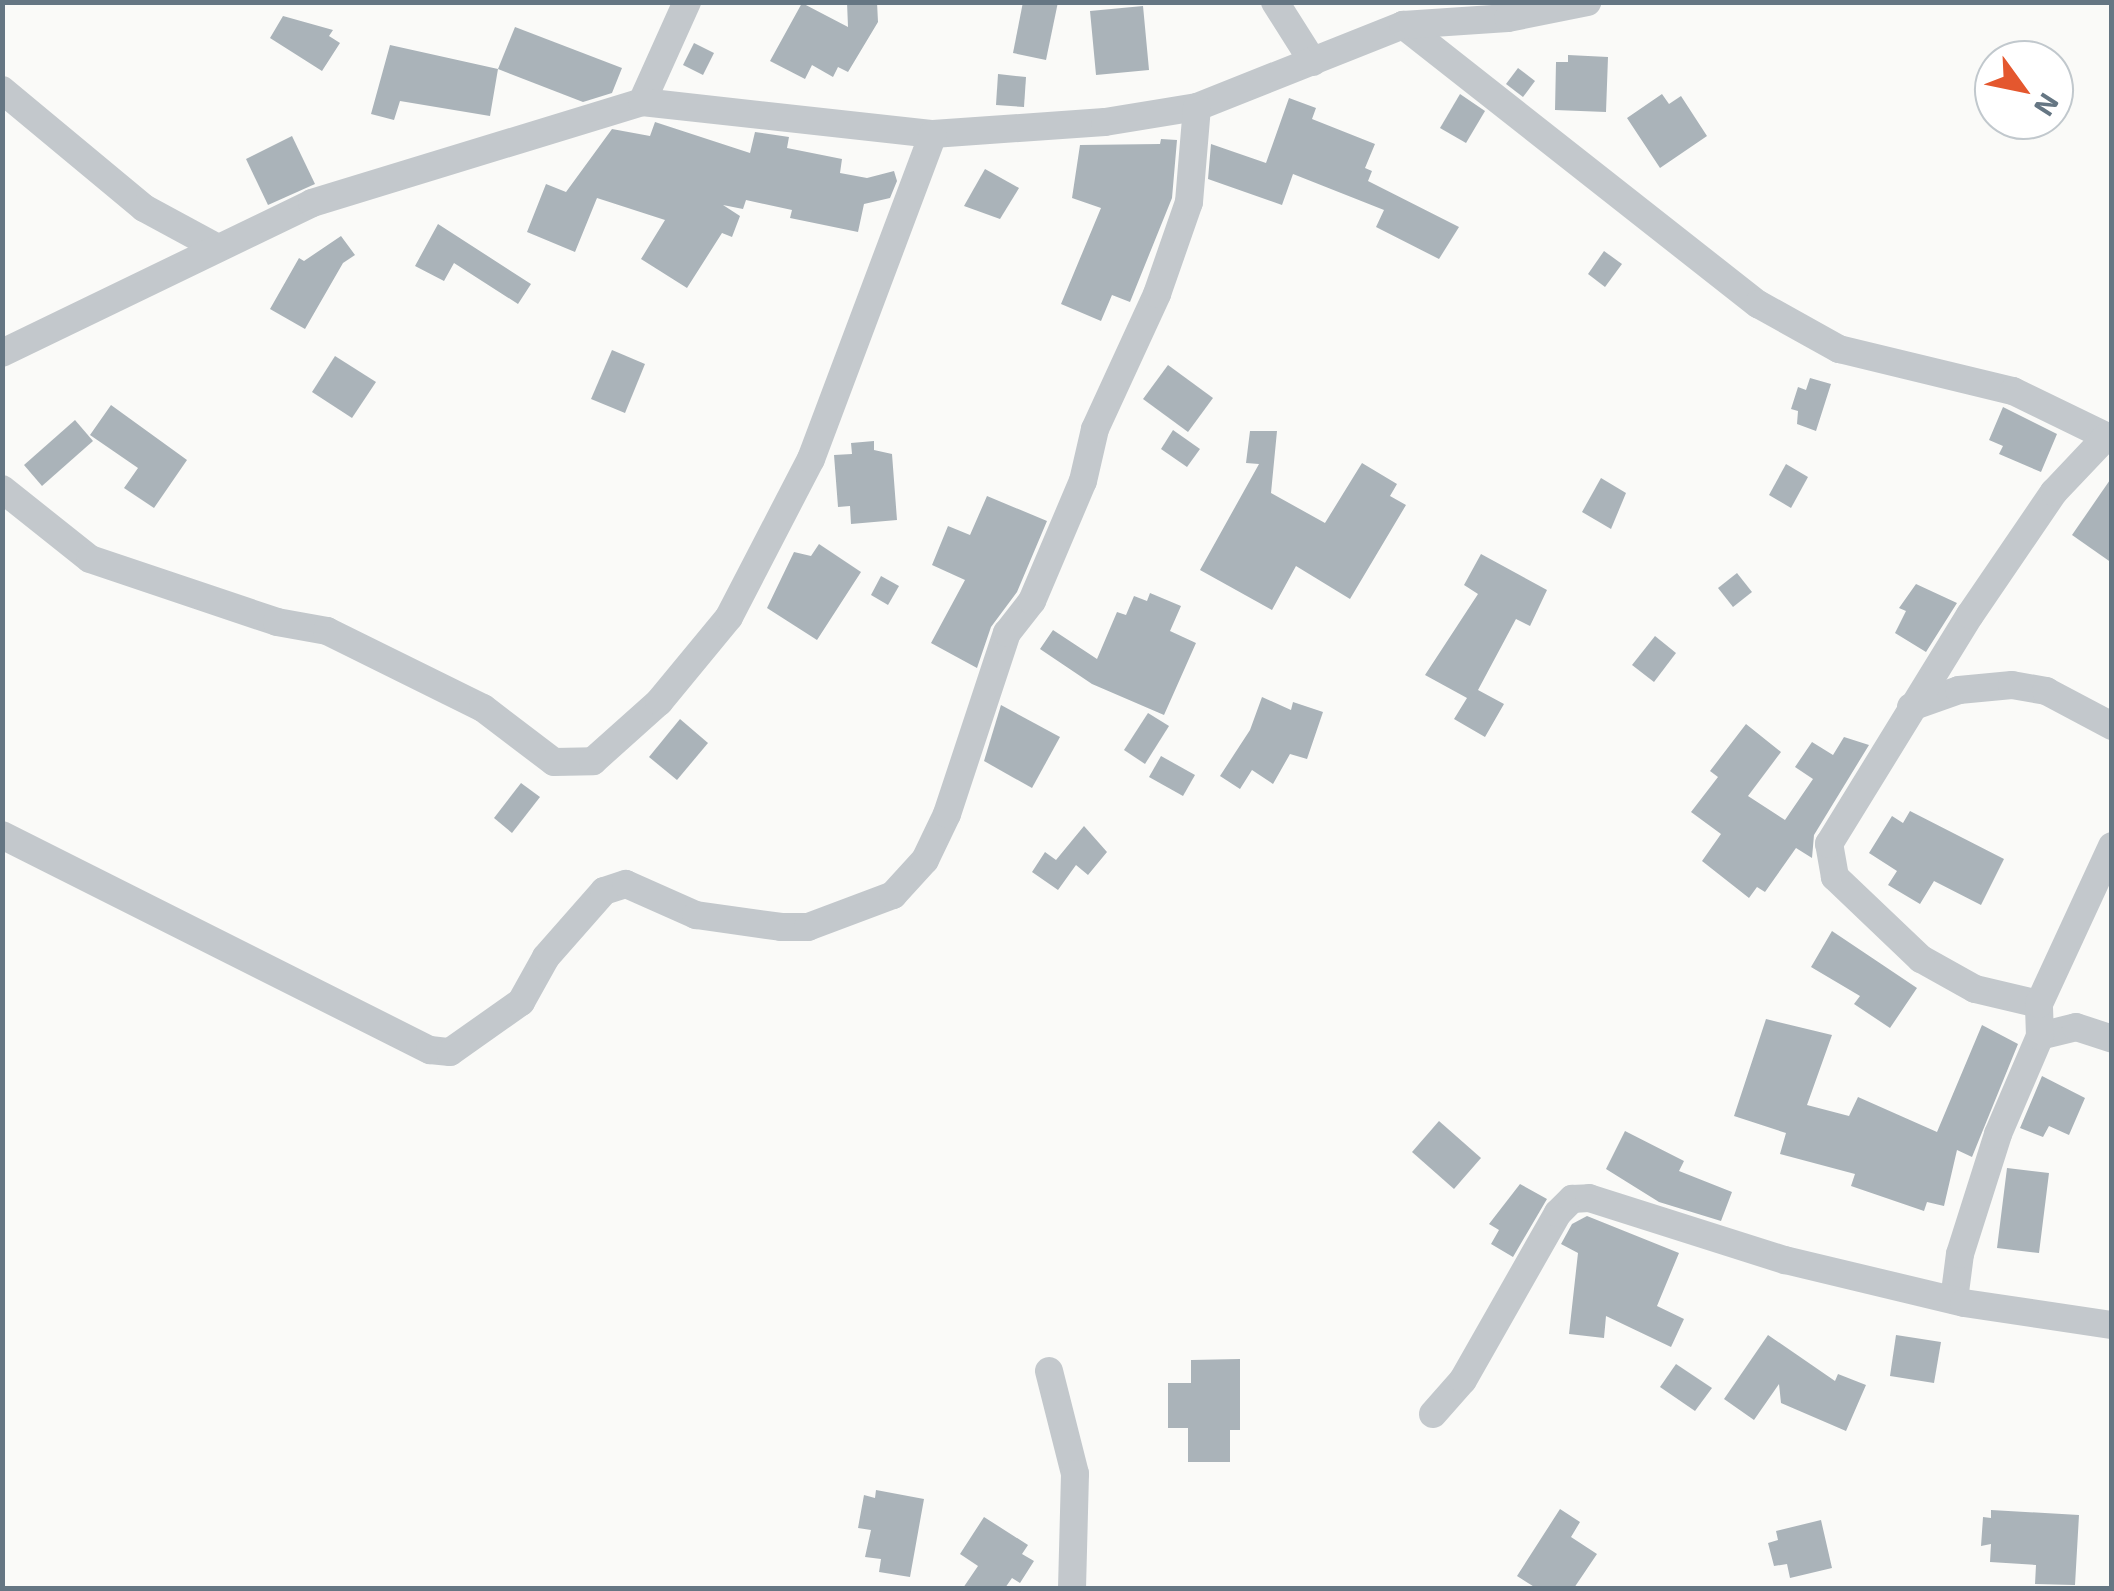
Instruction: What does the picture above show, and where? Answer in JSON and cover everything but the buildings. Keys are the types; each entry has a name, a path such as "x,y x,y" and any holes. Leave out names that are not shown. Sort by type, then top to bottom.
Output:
{"street":[{"path":"642,102 687,2"},
{"path":"1276,2 1313,62"},
{"path":"2,353 312,203 642,102 933,134 1105,122 1197,106 1403,25 1508,18 1586,2"},
{"path":"1403,25 1758,304 1839,349 2013,391 2109,437 2054,492 1912,708 1829,844 1828,863 1921,959 1974,989 2039,1004"},
{"path":"2,90 144,208 218,248"},
{"path":"2,835 430,1050 450,1052 521,1002 546,958 604,890 626,884 696,915 780,928 808,926 894,895 924,860 947,814 1006,634 1032,601 1083,481 1095,429 1158,294 1190,202 1197,106"},
{"path":"2,489 90,559 276,622 327,631 393,658 483,708 554,762 593,761 659,702 729,617 811,458 933,134"},
{"path":"1912,708 1959,690 2012,685 2046,691 2112,726"},
{"path":"1954,1300 1960,1254 1998,1134 2040,1036 2039,1004 2112,846"},
{"path":"2040,1036 2076,1027 2112,1039"},
{"path":"1433,1414 1463,1380 1558,1212 1572,1199 1589,1198 1785,1260 1954,1300 2112,1325"},
{"path":"1048,1371 1074,1474 1072,1588"}]}
